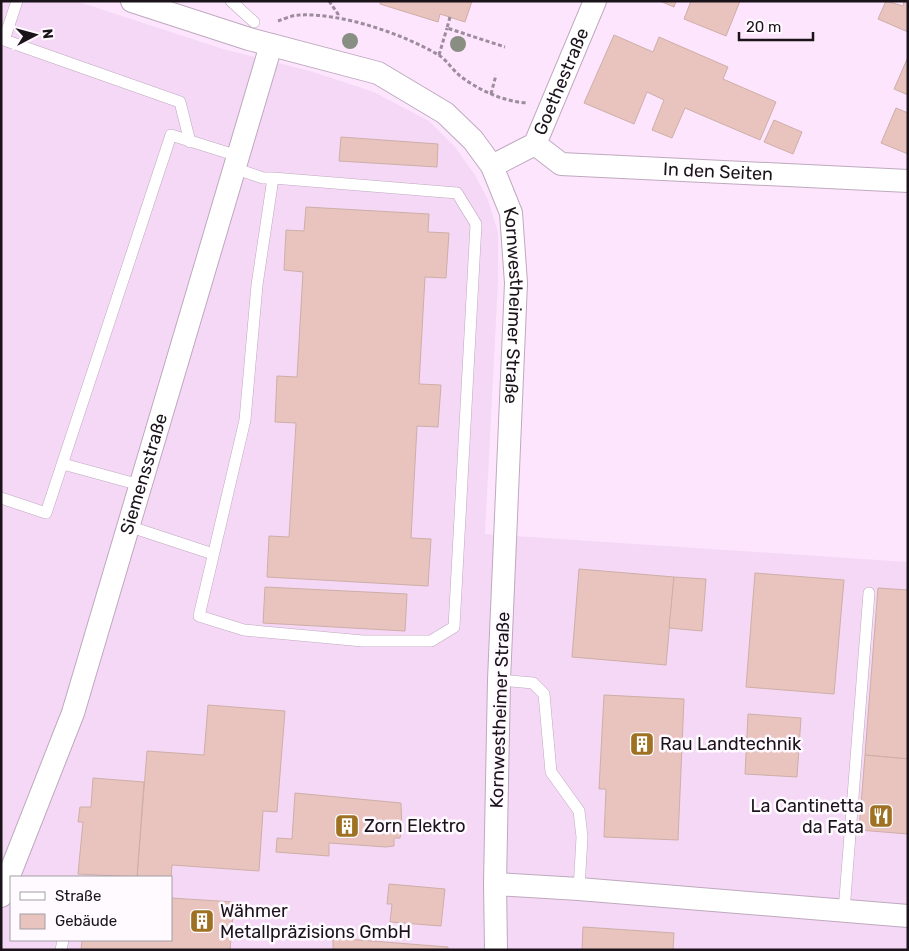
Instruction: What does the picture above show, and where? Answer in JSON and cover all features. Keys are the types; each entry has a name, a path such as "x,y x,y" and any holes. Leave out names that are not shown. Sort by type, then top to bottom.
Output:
{"street":[{"name":"Kornwestheimer Straße","path":"132,1 271,45 378,73 445,113 472,140 492,166 511,213 516,283 499,680 495,884 496,950"},
{"name":"Goethestraße","path":"492,166 535,144 595,1"},
{"name":"Siemensstraße","path":"1,896 73,713 271,45"},
{"name":"In den Seiten","path":"535,144 561,164 908,181"},
{"path":"495,884 579,888 908,916"}],"lane":[{"path":"17,1 2,39 180,102 190,142"},
{"path":"231,1 254,22"},
{"path":"1,498 46,513 170,135 236,162 263,178 273,178 457,193 476,224 454,627 431,641 363,641 244,630 199,616 244,420 256,285 273,178"},
{"path":"63,464 140,485"},
{"path":"128,526 213,554"},
{"path":"844,911 868,593"},
{"path":"499,680 533,683 544,694 551,772 579,811 582,837 579,888"}],"path":[{"path":"329,1 338,14 338,18"},
{"path":"297,14 338,18 385,32 439,55 460,75 491,94 522,103 551,104"},
{"path":"439,55 450,17"},
{"path":"447,28 506,46"},
{"path":"491,94 496,75"}],"shaded area":[{"path":"1,1 76,1 223,49 310,71 374,92 429,121 455,147 475,175 488,200 498,232 498,282 485,534 908,562 908,950 1,950"}],"building":[{"path":"380,1 472,1 465,22 440,14 438,22 380,4"},
{"path":"660,1 676,1 674,7"},
{"path":"691,1 740,1 726,36 684,19"},
{"path":"886,1 903,6 904,1 908,1 908,32 878,19"},
{"path":"614,35 653,52 659,37 728,67 723,79 776,102 760,140 685,108 672,138 652,130 664,100 647,92 634,124 584,103"},
{"path":"908,57 908,95 894,89"},
{"path":"896,108 908,113 908,154 881,143"},
{"path":"774,120 802,132 793,154 764,142"},
{"path":"341,137 438,144 437,167 339,161"},
{"path":"306,207 429,214 428,232 449,233 446,278 425,277 419,384 441,385 438,427 417,426 411,538 431,539 428,586 267,577 269,536 289,537 296,423 275,422 277,376 297,377 303,272 284,270 286,230 304,231"},
{"path":"579,569 674,577 666,665 572,657"},
{"path":"755,573 844,580 834,694 746,687"},
{"path":"674,577 706,579 702,631 669,628"},
{"path":"265,587 407,594 405,631 263,623"},
{"path":"878,588 908,590 908,759 865,755"},
{"name":"Rau Landtechnik","path":"604,695 684,699 678,840 604,837 606,789 599,789"},
{"path":"208,705 285,711 277,812 263,811 259,871 172,865 171,876 137,876 147,751 204,755"},
{"path":"748,714 801,718 797,777 745,774"},
{"path":"865,755 908,759 908,834 859,830"},
{"path":"93,778 144,782 137,876 78,874 83,822 78,822 80,807 91,807"},
{"name":"Zorn Elektro","path":"295,793 401,803 402,830 400,838 394,838 394,846 386,847 329,843 329,856 276,852 277,838 292,839"},
{"path":"389,884 445,889 441,926 390,922 392,904 387,904"},
{"name":"Wähmer Metallpräzisions GmbH","path":"172,898 234,902 230,950 81,950 82,941 172,941"},
{"path":"583,927 674,933 673,950 582,950"},
{"path":"333,938 448,947 448,950 333,950"}],"place":[{"name":"Rau Landtechnik","path":"642,744"},
{"name":"La Cantinetta da Fata","path":"881,816"},
{"name":"Zorn Elektro","path":"347,826"},
{"name":"Wähmer Metallpräzisions GmbH","path":"202,921"}]}
